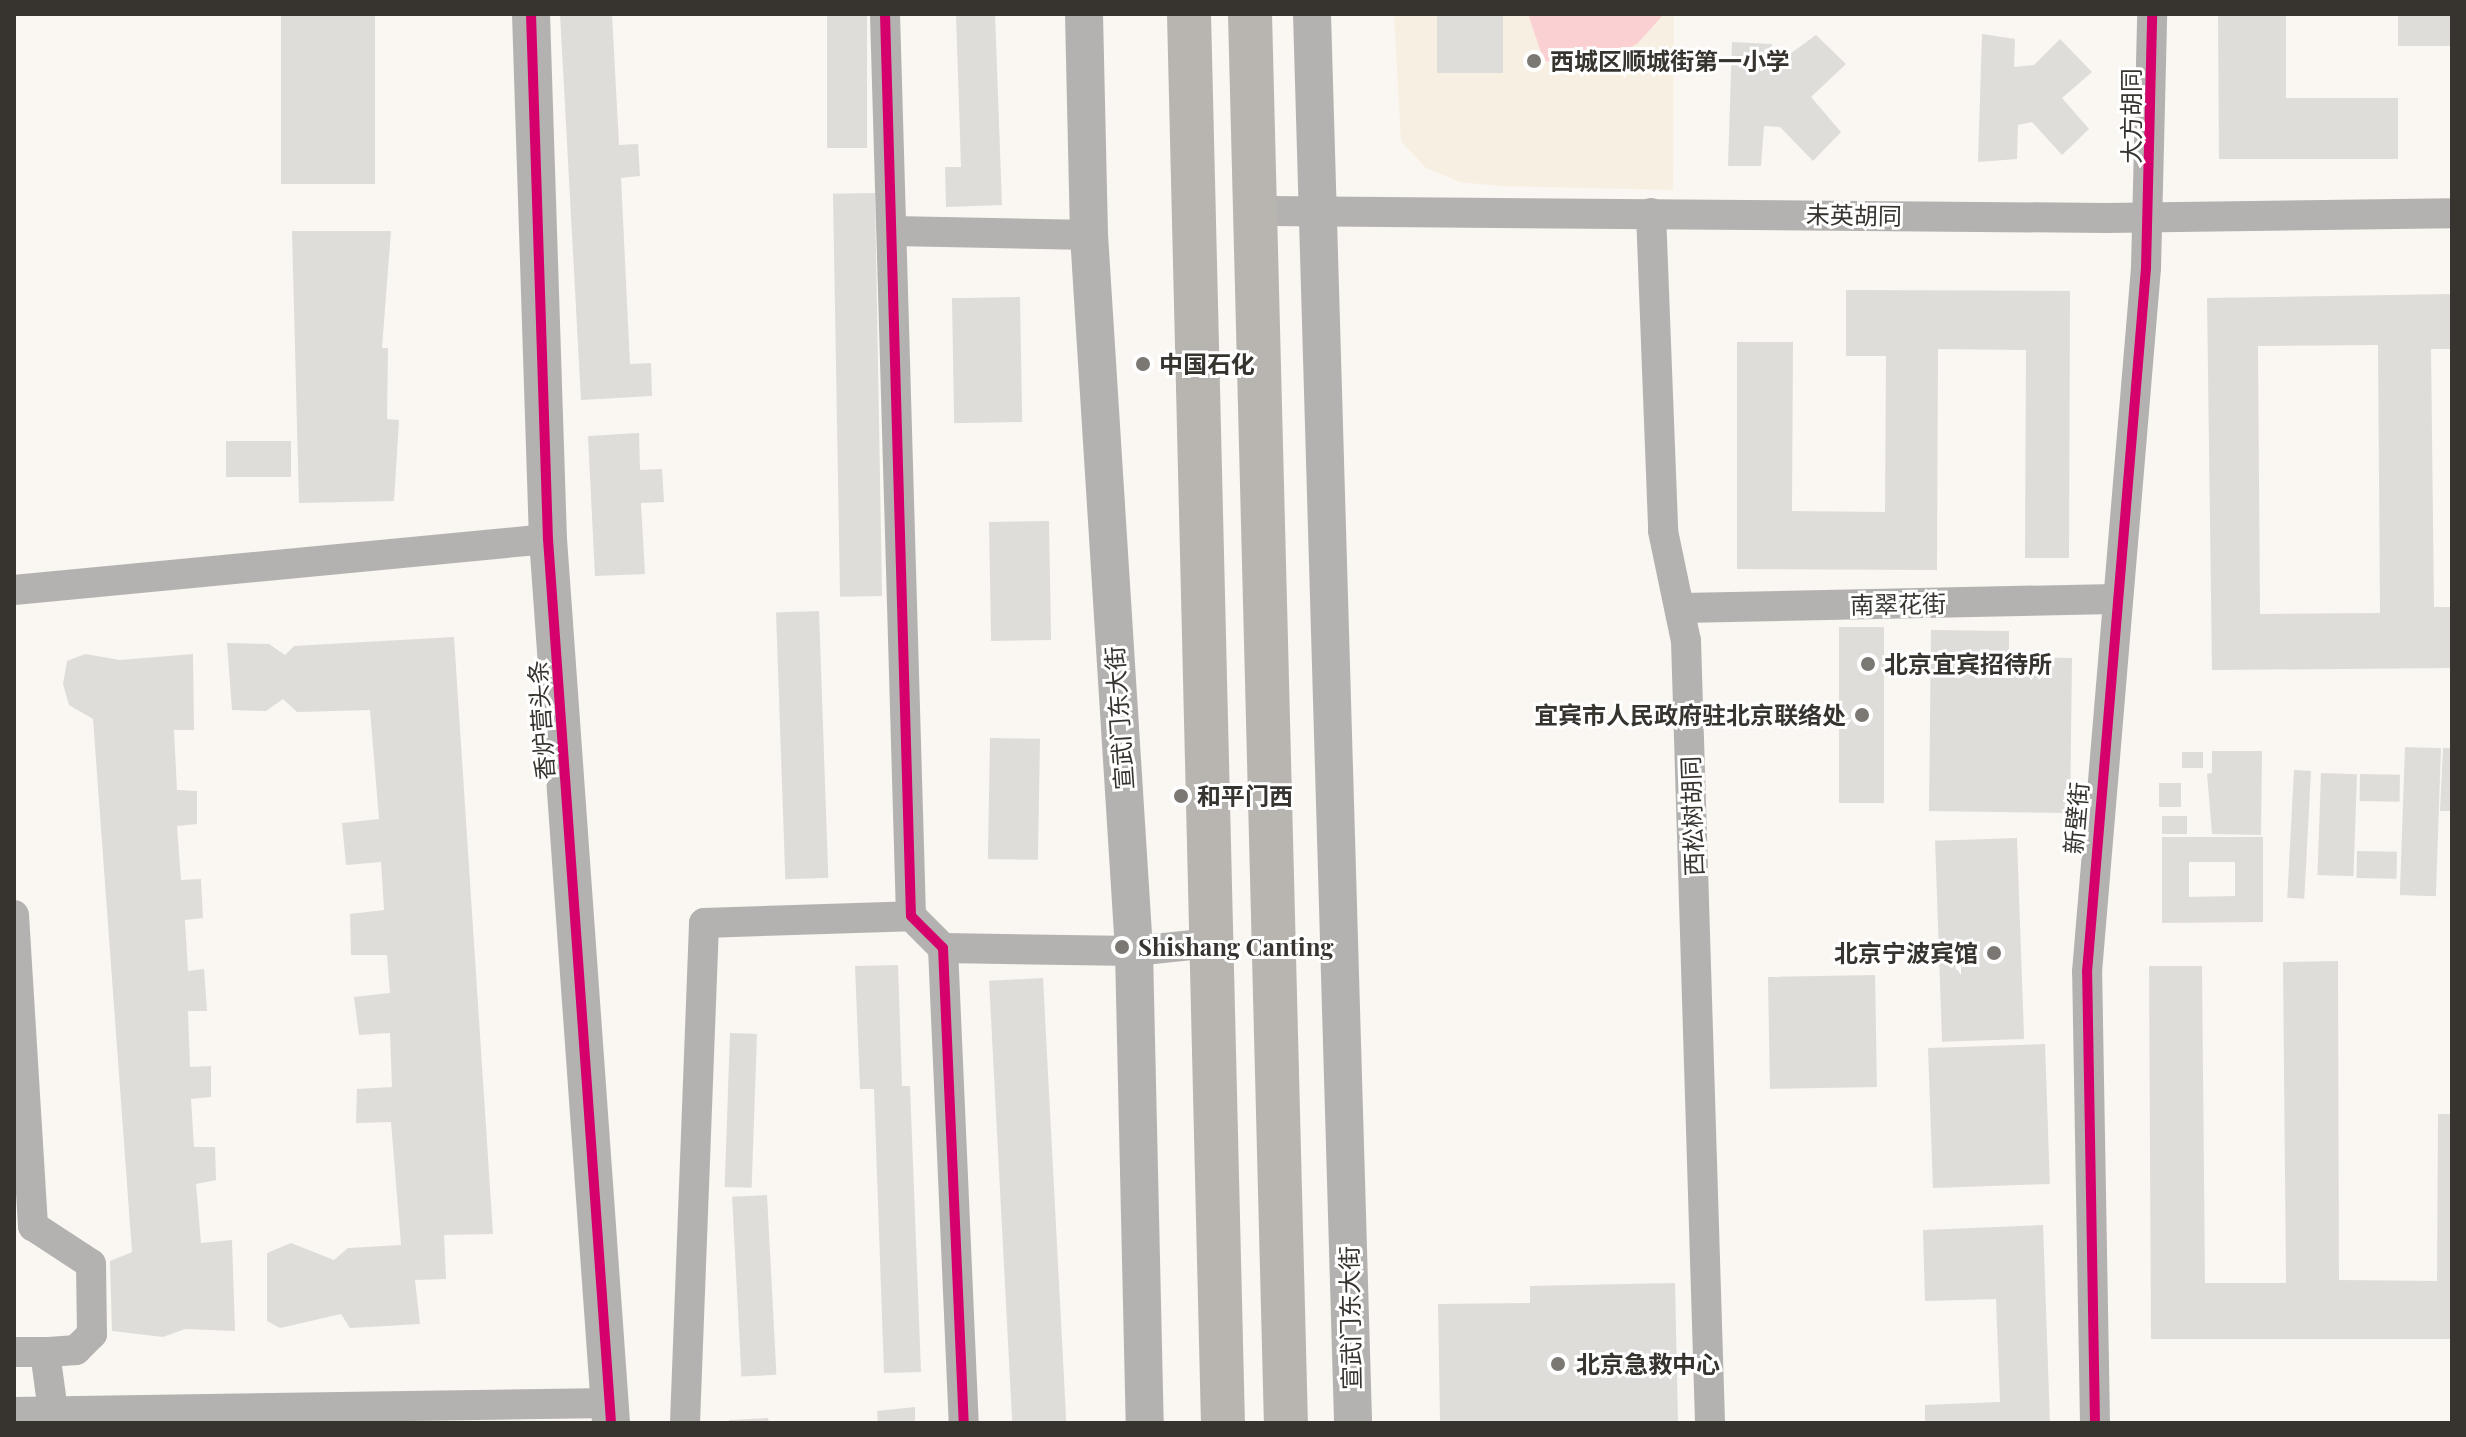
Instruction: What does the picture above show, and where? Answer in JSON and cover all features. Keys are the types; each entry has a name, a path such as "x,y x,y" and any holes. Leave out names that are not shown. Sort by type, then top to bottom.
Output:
{"main road":[{"path":"1189,14 1223,1423"},
{"path":"1250,14 1286,1423"}],"street":[{"name":"香炉营头条","path":"531,14 548,539 610,1413"},
{"path":"885,14 911,916 943,948 964,1423"},
{"name":"宣武门东大街","path":"1084,14 1089,235 1134,951 1145,1423"},
{"name":"宣武门东大街","path":"1312,14 1321,209 1353,1423"},
{"name":"大方胡同","path":"2149,218 2152,14"},
{"name":"未英胡同","path":"1256,211 1321,209 2149,218 2452,213"},
{"name":"西松树胡同","path":"1651,213 1663,531 1682,608 1710,1423"},
{"name":"新壁街","path":"2095,1423 2087,972 2115,599 2149,218"},
{"path":"893,231 1089,235"},
{"path":"14,590 548,539"},
{"name":"南翠花街","path":"1682,608 2115,599"},
{"path":"14,915 23,1228 91,1264 92,1334 76,1350 14,1352"},
{"path":"685,1423 704,923 911,916"},
{"path":"943,948 1134,951 1211,943"},
{"path":"45,1352 53,1411"},
{"path":"14,1412 610,1413"}],"shaded area":[{"name":"西城区顺城街第一小学","path":"1394,14 1674,14 1673,190 1498,186 1460,182 1426,168 1401,141"},
{"path":"1528,14 1664,14 1637,44 1593,65 1544,61"}],"building":[{"path":"281,14 375,14 375,184 281,184"},
{"path":"560,14 612,14 619,145 638,144 640,176 621,178 630,364 651,363 652,396 581,400"},
{"path":"827,14 867,14 867,148 827,148"},
{"path":"956,14 995,14 1002,205 946,207 945,167 961,167"},
{"path":"1437,14 1503,14 1503,73 1437,73"},
{"path":"2218,14 2286,14 2286,98 2398,98 2398,159 2219,159"},
{"path":"2398,14 2452,14 2452,46 2398,46"},
{"path":"1982,34 2015,39 2014,67 2034,65 2060,39 2092,72 2062,98 2089,129 2062,155 2032,122 2018,125 2017,159 1978,162"},
{"path":"1816,35 1846,64 1811,97 1841,132 1813,161 1780,127 1764,126 1761,166 1728,166 1732,42 1772,44 1771,68"},
{"path":"875,193 882,596 840,597 833,194"},
{"path":"292,231 391,231 382,348 388,348 387,419 399,420 394,501 299,503"},
{"path":"1846,290 2070,291 2069,558 2025,558 2026,350 1938,349 1937,570 1737,569 1737,342 1793,342 1792,511 1885,512 1886,356 1846,356"},
{"path":"2452,294 2452,349 2431,349 2434,607 2452,607 2452,668 2212,670 2207,298","holes":["2378,345 2380,613 2260,614 2258,346"]},
{"path":"1020,297 1022,422 954,423 952,298"},
{"path":"639,433 640,470 662,469 664,502 641,503 645,574 595,576 588,436"},
{"path":"226,441 291,441 291,477 226,477"},
{"path":"1049,521 1051,640 991,641 989,522"},
{"path":"819,611 828,878 785,879 776,613"},
{"name":"宜宾市人民政府驻北京联络处","path":"1839,627 1884,627 1884,803 1839,803"},
{"path":"1931,630 2009,631 2009,657 2072,658 2070,813 1929,811"},
{"path":"454,637 493,1234 444,1235 446,1279 415,1280 420,1324 350,1328 341,1314 280,1328 267,1321 267,1253 291,1243 334,1260 348,1248 401,1245 391,1122 356,1123 357,1089 392,1087 390,1033 359,1035 354,997 390,993 387,955 351,955 350,914 384,910 381,862 346,865 342,823 379,819 370,710 297,712 283,699 266,711 232,710 227,643 269,644 285,655 294,646"},
{"path":"85,654 120,660 193,654 194,730 174,730 177,790 197,791 197,824 177,826 181,880 201,879 203,918 185,920 188,971 204,969 207,1011 188,1011 190,1067 211,1066 211,1097 191,1099 194,1147 215,1147 216,1180 196,1184 201,1243 232,1240 235,1331 185,1329 163,1337 112,1331 110,1261 132,1252 93,719 69,705 63,684 67,661"},
{"path":"990,738 1040,739 1038,860 988,859"},
{"path":"2405,747 2441,748 2436,896 2400,895"},
{"path":"2443,748 2452,748 2452,811 2440,811"},
{"path":"2212,751 2262,751 2261,835 2212,834 2207,774 2212,773"},
{"path":"2182,752 2203,752 2203,768 2182,768"},
{"path":"2294,770 2311,771 2304,899 2287,898"},
{"path":"2321,773 2357,774 2353,876 2317,875"},
{"path":"2360,774 2400,775 2400,802 2360,801"},
{"path":"2159,783 2181,783 2181,807 2159,807"},
{"path":"2162,816 2187,816 2187,834 2162,834"},
{"path":"2162,837 2263,837 2263,922 2162,923","holes":["2189,862 2235,862 2235,896 2189,897"]},
{"path":"2017,838 2024,1039 1942,1042 1935,841"},
{"path":"2357,851 2397,852 2397,879 2357,878"},
{"path":"2338,961 2339,1280 2437,1281 2438,1114 2452,1114 2452,1339 2151,1339 2149,966 2202,966 2205,1283 2286,1283 2283,962"},
{"path":"898,965 902,1086 910,1086 921,1372 884,1373 874,1089 860,1089 855,966"},
{"path":"1875,975 1877,1087 1770,1089 1768,977"},
{"path":"1043,978 1066,1423 1012,1423 989,981"},
{"path":"730,1033 757,1034 752,1188 725,1187"},
{"path":"2045,1044 2050,1184 1933,1188 1928,1048"},
{"path":"767,1195 776,1375 741,1377 732,1197"},
{"path":"2043,1225 2050,1423 1925,1423 1925,1405 2000,1402 1996,1299 1925,1301 1923,1230"},
{"name":"北京急救中心","path":"1675,1283 1678,1423 1440,1423 1438,1304 1530,1303 1530,1286"},
{"path":"915,1407 915,1423 878,1423 877,1411"},
{"path":"768,1418 769,1423 729,1423 729,1420"}],"cycle path":[{"path":"531,14 548,539 611,1423"},
{"path":"885,14 911,916 943,948 964,1423"},
{"path":"2095,1423 2087,972 2146,268 2152,14"}],"place":[{"name":"西城区顺城街第一小学","path":"1534,61"},
{"name":"中国石化","path":"1143,364"},
{"name":"北京宜宾招待所","path":"1868,664"},
{"name":"宜宾市人民政府驻北京联络处","path":"1862,715"},
{"name":"和平门西","path":"1181,796"},
{"name":"Shishang Canting","path":"1122,947"},
{"name":"北京宁波宾馆","path":"1994,953"},
{"name":"北京急救中心","path":"1558,1364"}]}
